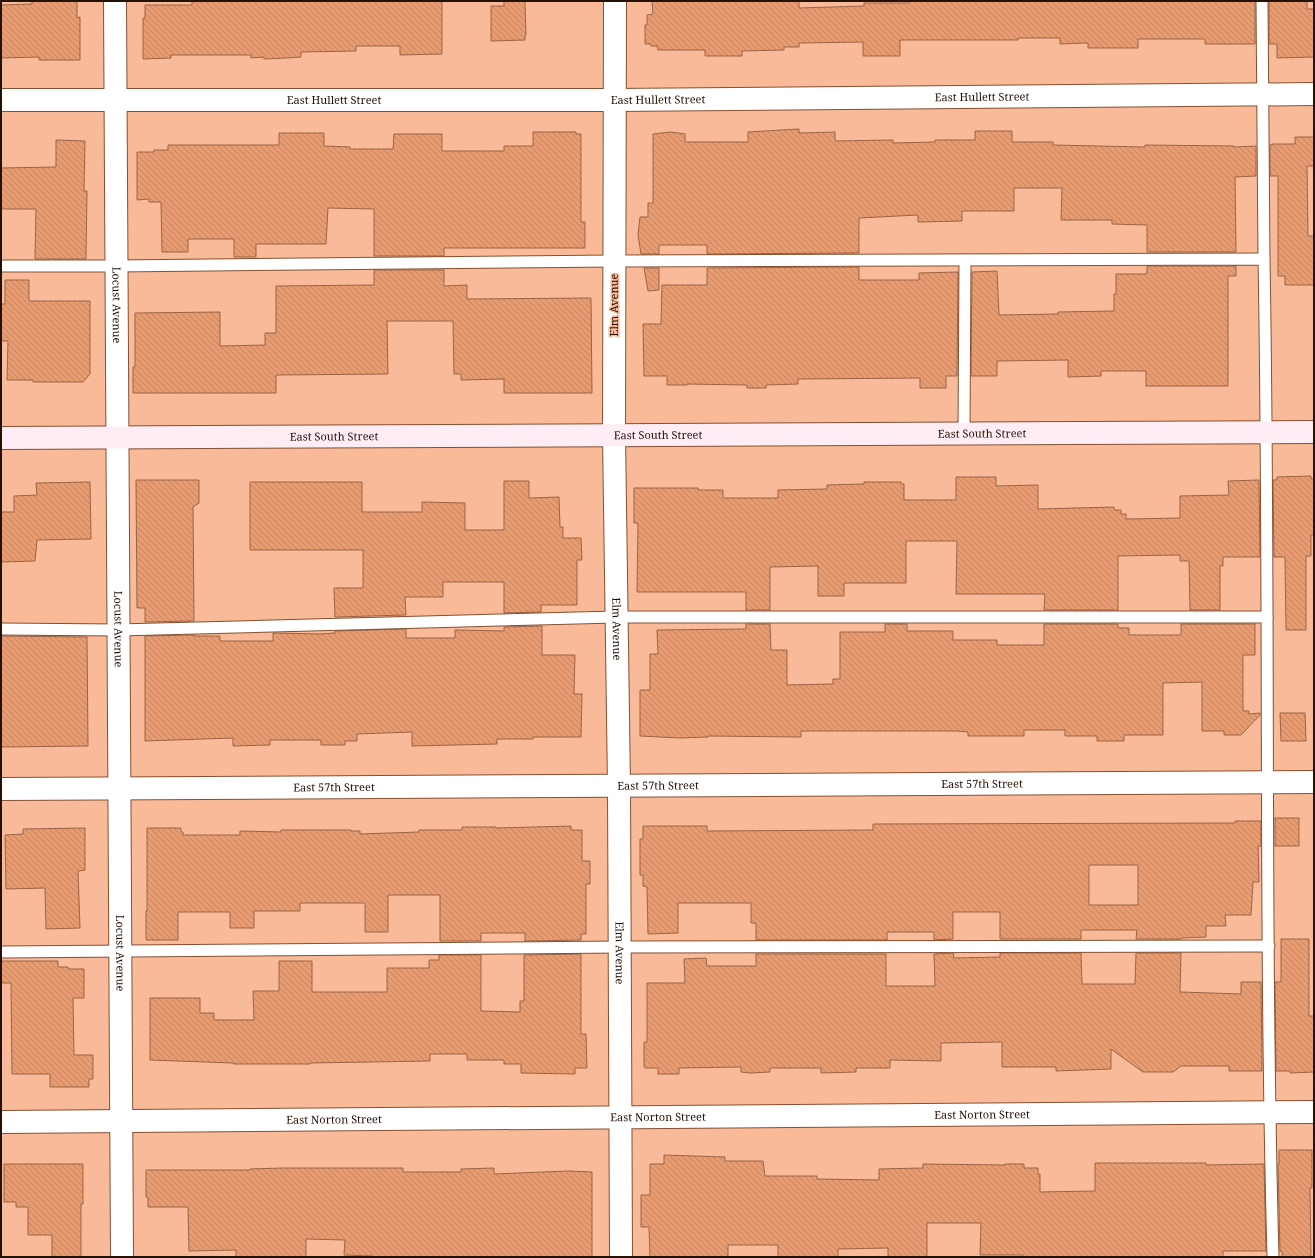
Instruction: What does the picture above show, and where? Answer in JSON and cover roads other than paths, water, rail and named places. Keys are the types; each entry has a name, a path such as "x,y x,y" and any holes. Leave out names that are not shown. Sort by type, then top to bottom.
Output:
{"street":[{"name":"Locust Avenue","path":"115,1 122,1257"},
{"name":"Elm Avenue","path":"614,1 614,435 619,786 621,1257"},
{"name":"East Hullett Street","path":"1,100 615,100 1314,94"},
{"name":"East South Street","path":"1,438 1267,431 1314,432"},
{"name":"East 57th Street","path":"1,788 1314,782"},
{"name":"East Norton Street","path":"1,1122 1314,1112"}],"lane":[{"path":"1262,1 1267,431 1269,1113 1273,1257"},
{"path":"1,266 615,261 1264,259"},
{"path":"964,433 966,260"},
{"path":"1,629 118,630 616,617 1267,617"},
{"path":"1,952 620,947 1269,946"}]}
